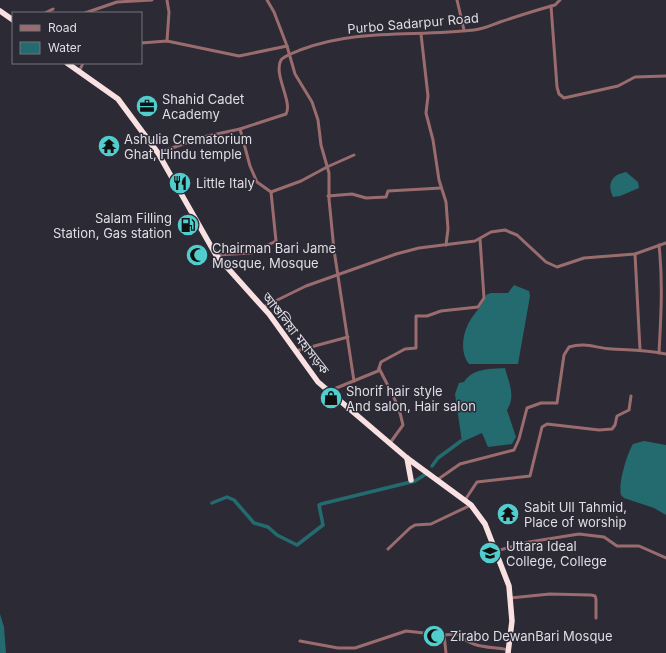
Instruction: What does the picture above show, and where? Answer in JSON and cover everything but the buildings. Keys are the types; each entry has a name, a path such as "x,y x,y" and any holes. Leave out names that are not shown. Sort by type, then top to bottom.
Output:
{"highway":[{"path":"0,11 12,19"},
{"name":"আশুলিয়া মহাসড়ক","path":"68,64 118,99 158,153 216,255 263,307 318,382 407,458 471,505 485,524 509,586 512,621 508,651"},
{"path":"407,458 410,480"}],"street":[{"path":"89,12 114,3 152,0"},
{"path":"167,0 169,12 167,41"},
{"path":"267,0 274,12 287,46 295,74 312,102 327,167 328,196 338,276 354,381"},
{"path":"457,0 464,30"},
{"name":"Purbo Sadarpur Road","path":"290,54 330,41 358,36 383,33 421,34 476,30 551,6 560,0"},
{"path":"551,6 556,87 559,94 564,98 618,86 635,77 666,76"},
{"path":"47,12 54,9"},
{"path":"421,34 428,96 426,113 441,188 445,196 447,208 448,229 446,245"},
{"path":"142,43 167,41 239,56 287,46"},
{"path":"158,153 203,137 240,129 277,118 287,112 280,65 282,59 290,54"},
{"path":"78,72 82,64"},
{"path":"216,255 252,253 276,241 271,192 257,182 250,166 240,129"},
{"path":"271,192 301,181 354,155"},
{"path":"328,196 352,194 366,198 378,198 386,197 388,191 441,188"},
{"path":"263,307 306,286 338,276 396,254 419,248 480,239 492,232 504,230 517,235 546,262 557,267 584,258 635,254 666,243"},
{"path":"329,391 378,371 381,362 400,351 417,347 416,316 427,316 441,311 478,307 481,304 484,298 484,286 480,239"},
{"path":"659,246 664,327 659,353"},
{"path":"635,254 640,350"},
{"path":"296,351 348,337"},
{"path":"437,480 460,464 514,450 519,439 526,408 536,404 556,403 564,355 569,347 589,344 611,349 640,350 666,354"},
{"path":"379,368 394,395 401,413 402,425 390,443"},
{"path":"464,500 477,482 530,476 542,427 547,424 599,430 612,429 615,425 617,416 629,410 631,396"},
{"path":"388,549 415,525 431,524 471,505"},
{"path":"496,551 529,542 579,534 604,537 617,546 640,546 666,558"},
{"path":"510,598 550,594 591,595 595,596 596,599 596,618"},
{"path":"300,641 338,648 354,648 406,631 444,635 458,634 465,642 508,651"},
{"path":"444,635 446,653"},
{"path":"338,648 338,653"}],"water":[{"path":"626,172 638,182 639,188 620,196 613,197 610,188 612,181 617,175"},
{"path":"514,285 529,291 530,296 518,364 469,364 463,348 464,335 468,324 482,305 486,295 491,293 508,293"},
{"path":"505,368 510,384 511,395 510,405 507,410 516,437 512,444 488,447 482,433 462,442 455,394 459,383 464,382 472,374 482,370"},
{"path":"644,441 666,445 666,515 654,508 624,498 621,495 620,490 622,476 633,444"},
{"path":"0,614 4,627 6,653 0,653"}],"waterway":[{"path":"432,466 438,458 461,441"},
{"path":"212,503 227,497 234,500 254,523 268,527 277,535 297,545 323,525 319,505 415,481 426,474"}],"place":[{"name":"Shahid Cadet Academy","path":"147,106"},
{"name":"Ashulia Crematorium Ghat, Hindu temple","path":"109,146"},
{"name":"Little Italy","path":"180,183"},
{"name":"Salam Filling Station, Gas station","path":"188,225"},
{"name":"Chairman Bari Jame Mosque, Mosque","path":"197,255"},
{"name":"Shorif hair style And salon, Hair salon","path":"331,398"},
{"name":"Sabit Ull Tahmid, Place of worship","path":"508,514"},
{"name":"Uttara Ideal College, College","path":"490,553"},
{"name":"Zirabo DewanBari Mosque","path":"434,636"}]}
